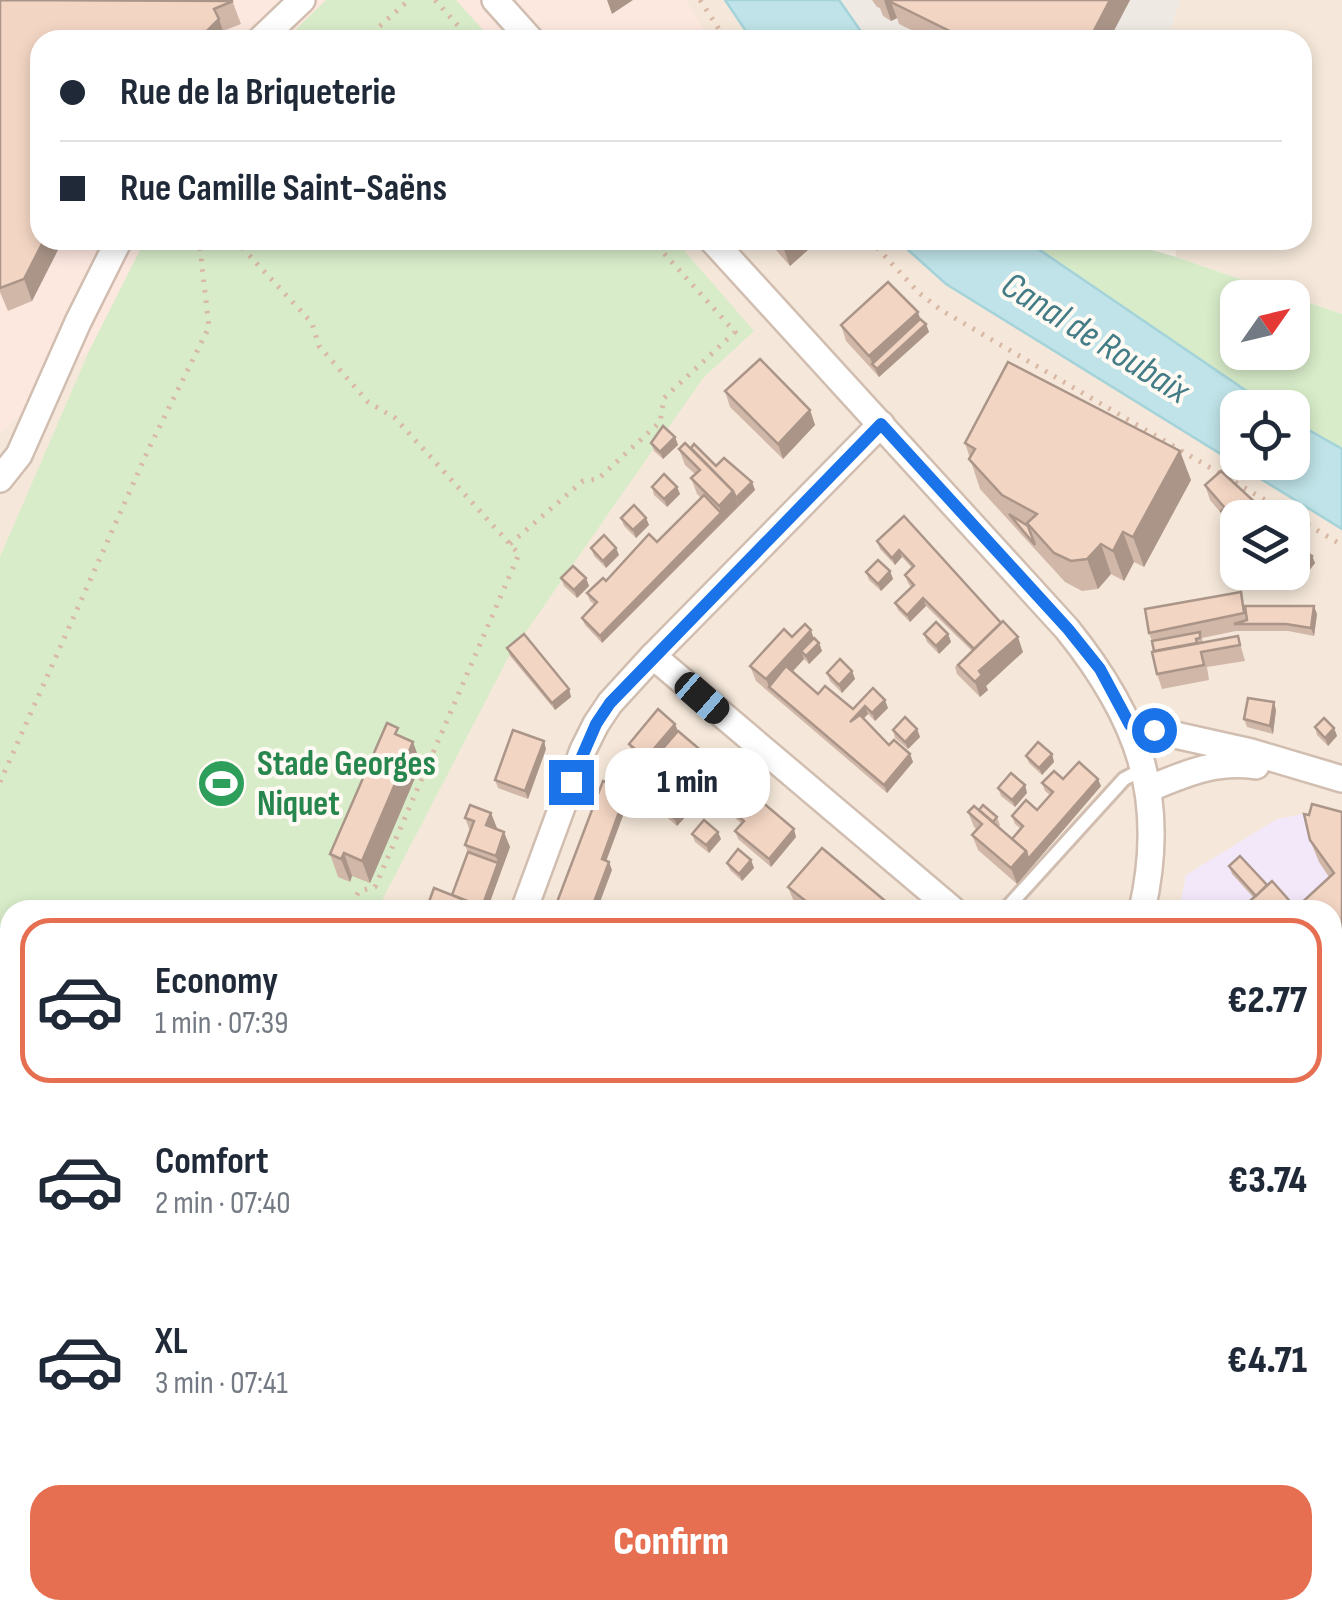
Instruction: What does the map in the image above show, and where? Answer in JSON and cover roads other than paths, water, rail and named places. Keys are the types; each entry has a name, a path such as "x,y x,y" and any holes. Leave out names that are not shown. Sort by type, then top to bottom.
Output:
{"street":[{"path":"270,30 302,0"},
{"path":"496,0 523,30"},
{"path":"0,479 19,456 114,250"},
{"path":"721,250 1068,629 1100,669 1130,725 1145,779 1152,850 1144,900"},
{"path":"528,900 596,724 610,703 881,424"},
{"path":"653,656 941,900"},
{"path":"1130,725 1251,752 1342,779"},
{"path":"1145,779 1230,762 1301,769"}],"lane":[{"path":"1014,900 1124,779 1145,779"}],"water":[{"path":"725,0 839,0 860,30 745,30"},
{"name":"Canal de Roubaix","path":"908,250 1040,250 1245,390 1220,390 1220,454 946,284"},
{"path":"1310,431 1342,449 1342,529 1310,509 1310,500 1295,500 1263,480 1310,480"}],"place":[{"name":"Stade Georges Niquet","path":"222,783"}]}
